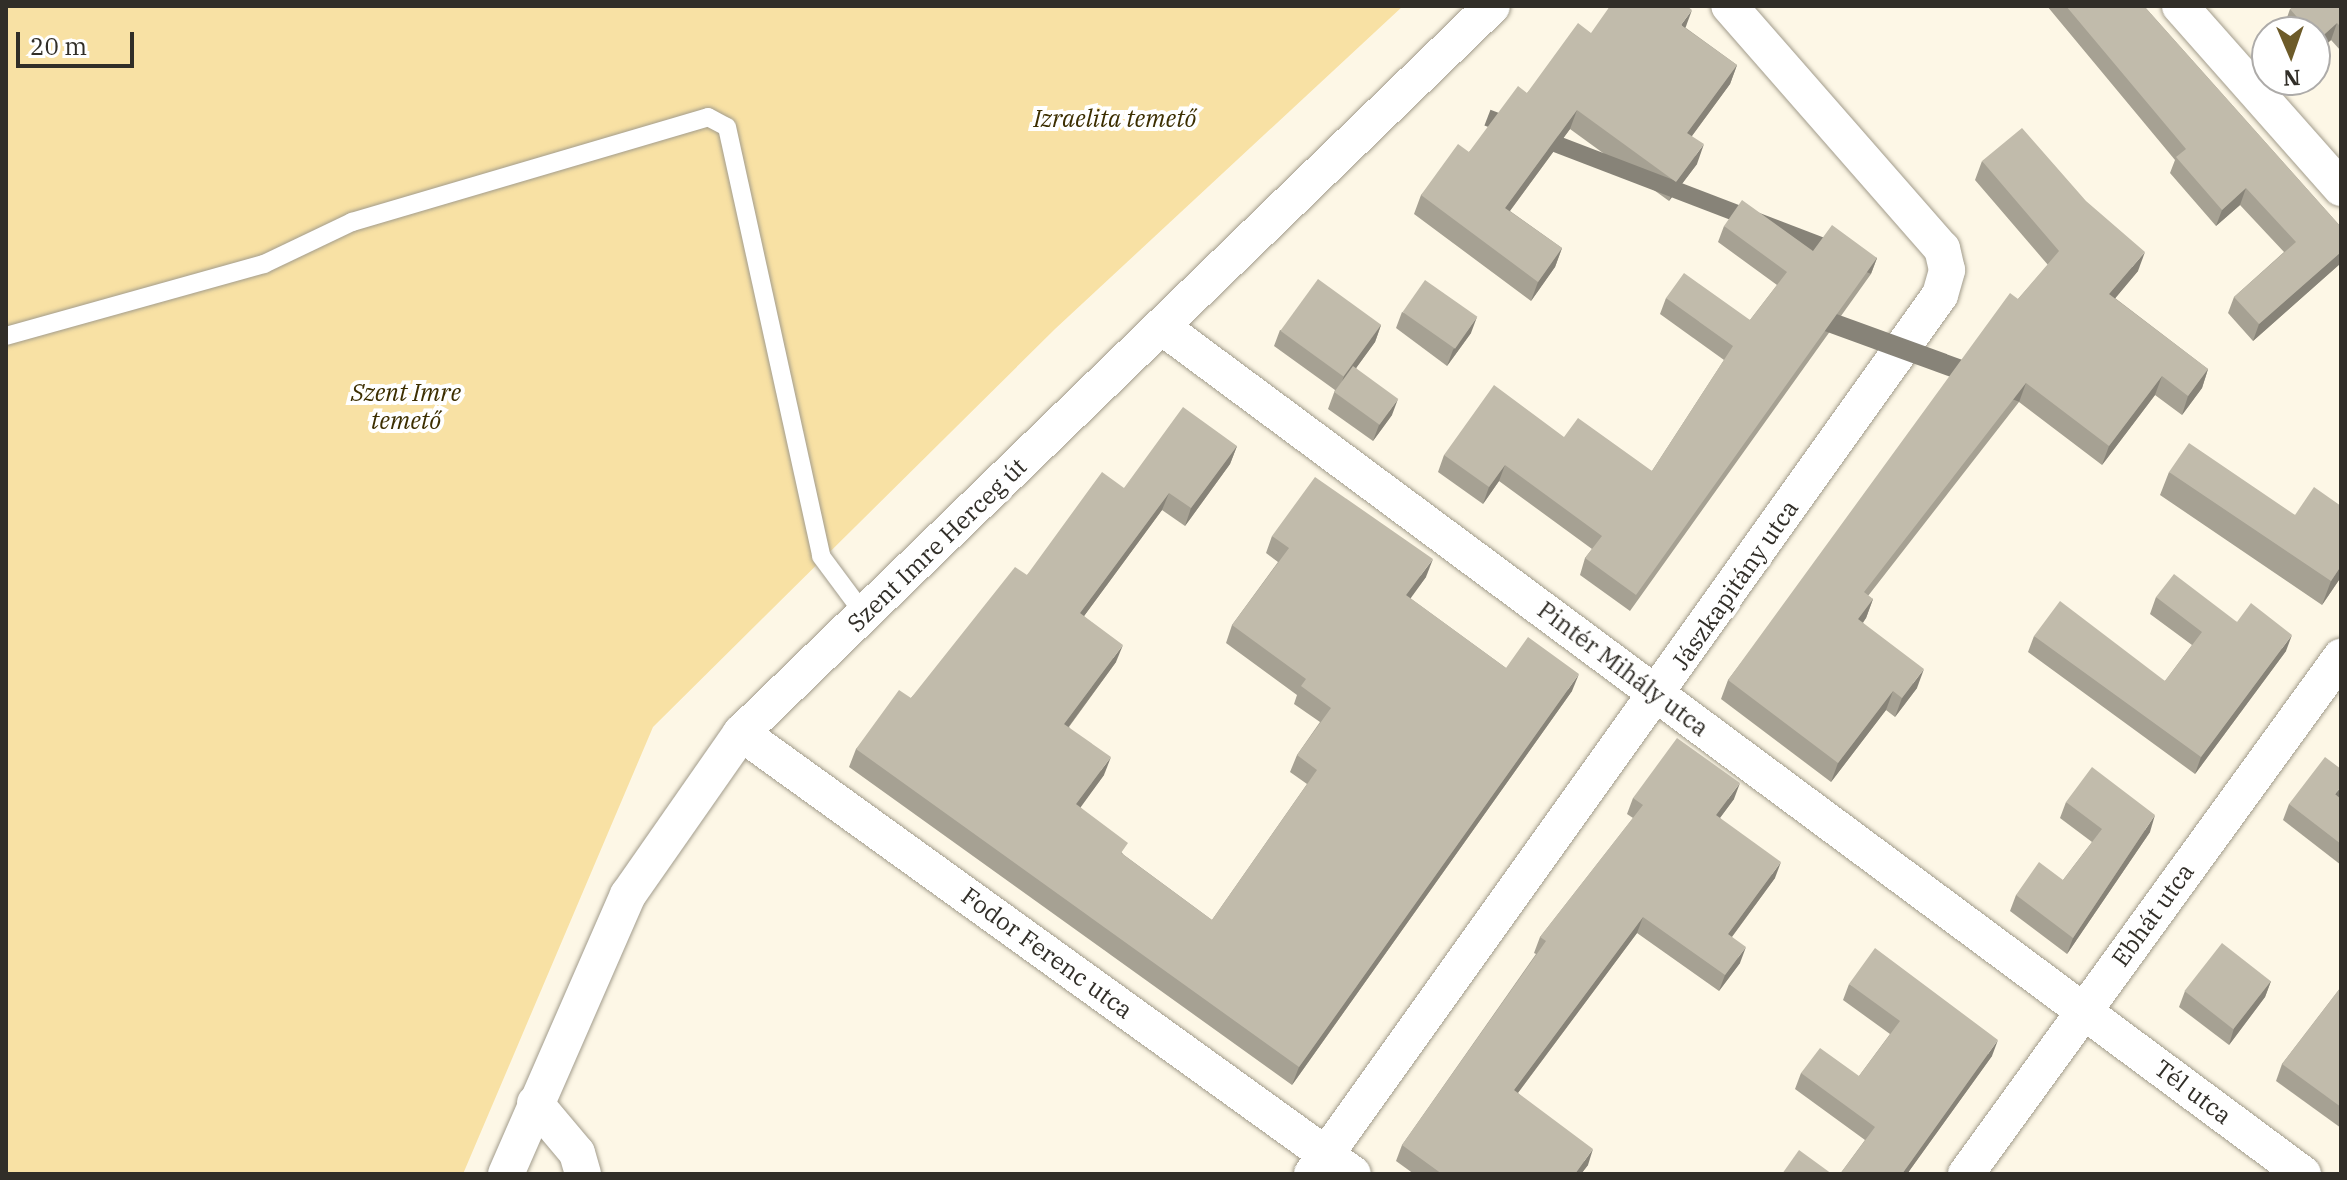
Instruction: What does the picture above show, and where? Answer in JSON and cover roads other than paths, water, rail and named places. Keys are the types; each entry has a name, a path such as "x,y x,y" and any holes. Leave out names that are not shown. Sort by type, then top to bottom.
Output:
{"street":[{"name":"Szent Imre Herceg út","path":"506,1174 628,895 741,733 1492,6"},
{"name":"Jászkapitány utca","path":"1330,1168 1657,694 1940,295 1947,270 1942,249 1729,6"},
{"path":"2180,6 2341,188"},
{"name":"Pintér Mihály utca","path":"1162,327 2083,1011"},
{"name":"Ebhát utca","path":"1966,1174 2341,657"},
{"name":"Fodor Ferenc utca","path":"741,733 1330,1168"},
{"name":"Tél utca","path":"2083,1011 2303,1174"},
{"path":"535,1103 577,1153 583,1174"}],"lane":[{"path":"6,336 264,264 352,222 708,117 727,127 821,556 864,614"}],"park label":[{"name":"Izraelita temető","path":"1115,119"},
{"name":"Szent Imre temető","path":"406,407"}]}
